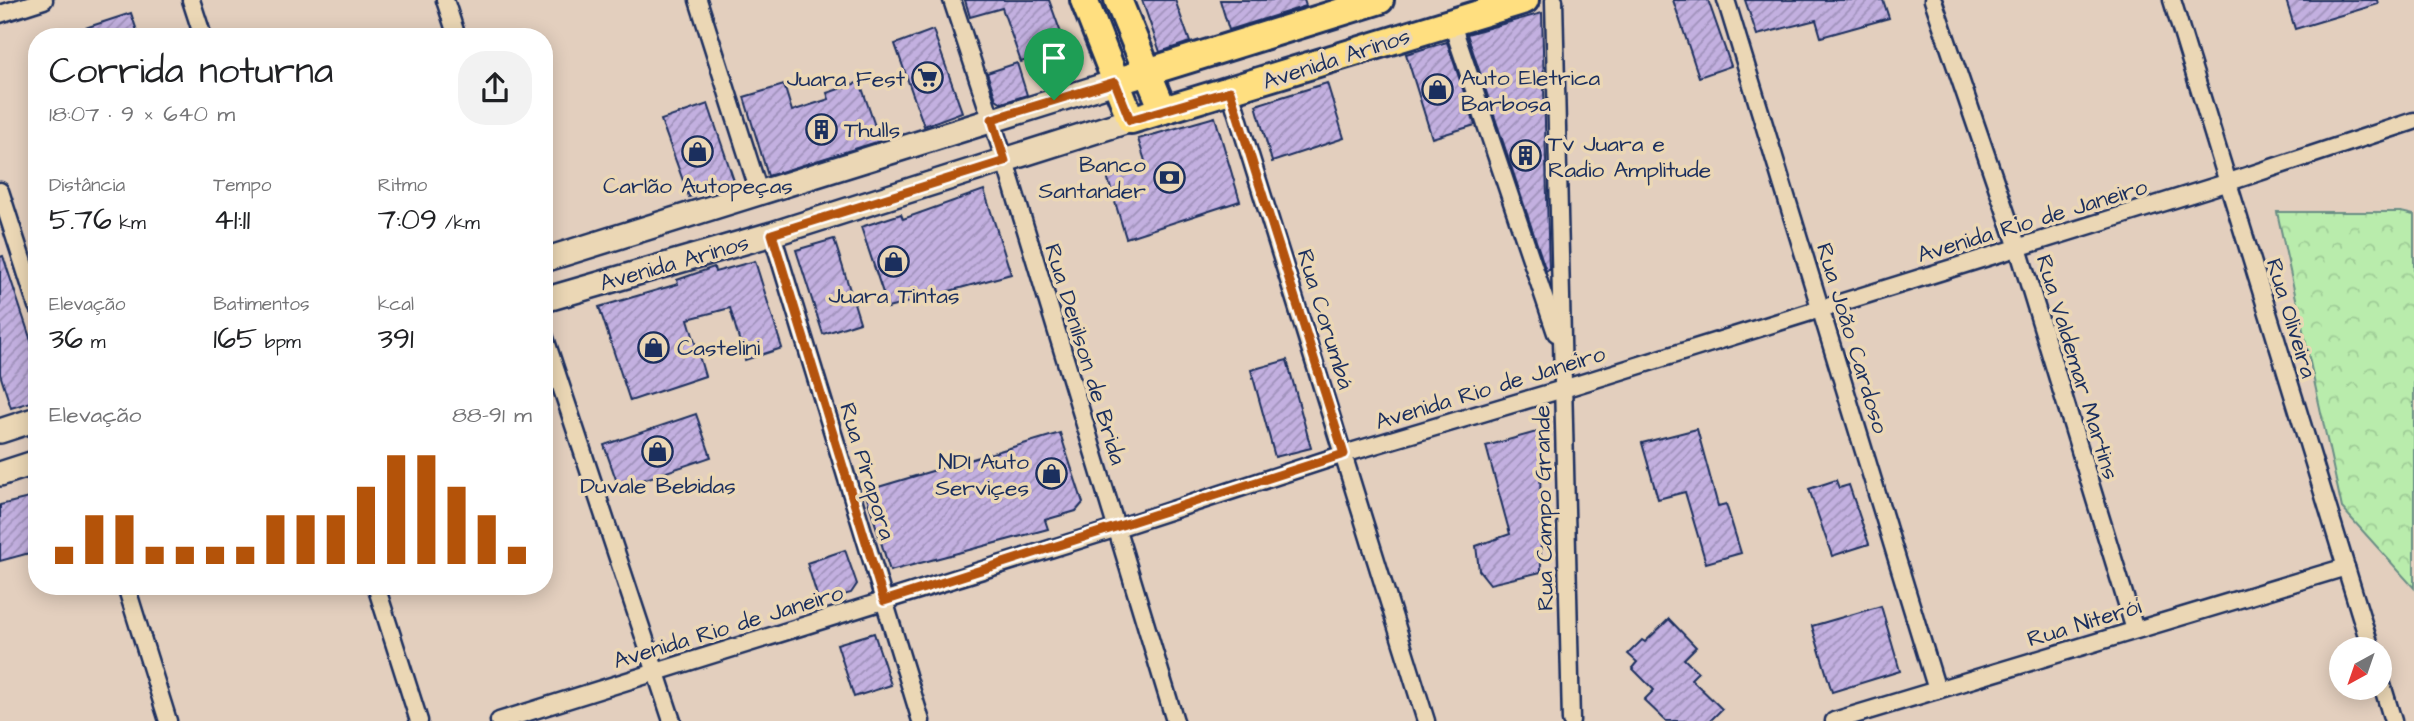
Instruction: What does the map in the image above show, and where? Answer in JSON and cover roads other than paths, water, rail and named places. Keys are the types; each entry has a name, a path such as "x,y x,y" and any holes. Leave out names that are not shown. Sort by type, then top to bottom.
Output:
{"main road":[{"path":"1084,0 1130,120"},
{"path":"1118,0 1163,110"},
{"name":"Avenida Arinos","path":"553,257 1380,0"},
{"name":"Avenida Arinos","path":"553,297 772,234 1130,120 1525,0"},
{"path":"0,431 28,422"},
{"path":"0,474 28,465"}],"street":[{"path":"0,14 44,0"},
{"path":"191,0 200,28"},
{"path":"445,0 454,28"},
{"path":"698,0 759,192"},
{"name":"Rua Denilson de Brida","path":"952,0 1005,161 1114,529 1175,721"},
{"name":"Rua Campo Grande","path":"1554,0 1571,721"},
{"name":"Rua João Cardoso","path":"1726,0 1937,690"},
{"name":"Rua Valdemar Martins","path":"1933,0 2018,248 2136,630"},
{"name":"Rua Oliveira","path":"2172,0 2367,637"},
{"path":"1451,21 1562,349"},
{"name":"Rua Corumbá","path":"1230,91 1426,721"},
{"name":"Avenida Rio de Janeiro","path":"499,721 1114,529 1344,454 1563,389 2226,183 2414,121"},
{"path":"0,191 28,278"},
{"name":"Rua Pirapora","path":"772,234 921,721"},
{"path":"553,362 672,721"},
{"name":"Rua Niterói","path":"1834,721 2346,567"},
{"path":"129,595 168,721"},
{"path":"379,595 419,721"},
{"path":"2387,700 2393,721"}],"place":[{"name":"Juara Fest","path":"928,78"},
{"name":"Auto Eletrica Barbosa","path":"1438,90"},
{"name":"Thulls","path":"821,129"},
{"name":"Carlão Autopeças","path":"698,151"},
{"name":"Tv Juara e Radio Amplitude","path":"1525,156"},
{"name":"Banco Santander","path":"1169,177"},
{"name":"Juara Tintas","path":"894,261"},
{"name":"Castelini","path":"654,347"},
{"name":"Duvale Bebidas","path":"658,451"},
{"name":"NDI Auto Serviçes","path":"1052,474"}]}
